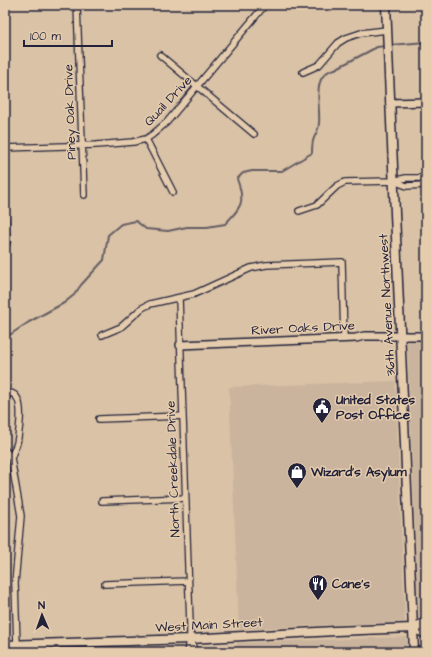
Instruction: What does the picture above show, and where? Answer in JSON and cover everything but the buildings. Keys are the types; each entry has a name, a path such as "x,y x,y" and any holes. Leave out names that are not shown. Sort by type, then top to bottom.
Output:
{"main road":[{"name":"36th Avenue Northwest","path":"386,5 414,652"},
{"name":"West Main Street","path":"5,645 190,639 414,628 426,623"},
{"name":"West Main Street","path":"414,628 426,633"}],"street":[{"name":"Piney Oak Drive","path":"77,5 84,195"},
{"name":"Quail Drive","path":"5,148 125,144 152,135 167,122 265,5"},
{"path":"303,72 319,64 341,40 361,33 387,30"},
{"path":"160,55 254,134"},
{"path":"390,103 426,102"},
{"path":"146,138 173,192"},
{"path":"300,211 317,205 337,186 345,182 393,181 406,178 426,178"},
{"path":"393,181 407,186 426,185"},
{"path":"5,215 5,248"},
{"path":"102,335 121,327 142,308 150,304 194,294 241,271 258,266 342,262 344,339"},
{"name":"North Creekdale Drive","path":"179,298 190,639"},
{"name":"River Oaks Drive","path":"180,345 344,339 364,336 426,336"},
{"path":"5,396 10,394 15,395 20,405 19,428 16,444 11,458"},
{"path":"99,419 182,416"},
{"path":"5,450 11,458 21,516 15,583 17,645"},
{"path":"102,501 185,498"},
{"path":"105,584 188,581"},
{"path":"188,652 190,639"},
{"path":"190,639 195,652"}],"shaded area":[{"path":"407,337 426,337 426,621 419,621"},
{"path":"395,381 405,622 239,629 229,387"},
{"path":"407,637 408,652 238,652 237,643"}],"waterway":[{"path":"390,45 426,42"},
{"path":"5,338 29,322 64,303 74,295 104,260 108,235 121,224 136,221 146,229 168,231 187,227 207,227 225,224 235,213 240,204 241,194 237,179 243,173 252,171 282,171 312,153 313,141 319,125 318,92 322,77 327,72 377,47 385,46"}],"place":[{"name":"United States Post Office","path":"322,424"},
{"name":"Wizard's Asylum","path":"297,489"},
{"name":"Cane's","path":"318,601"}]}
